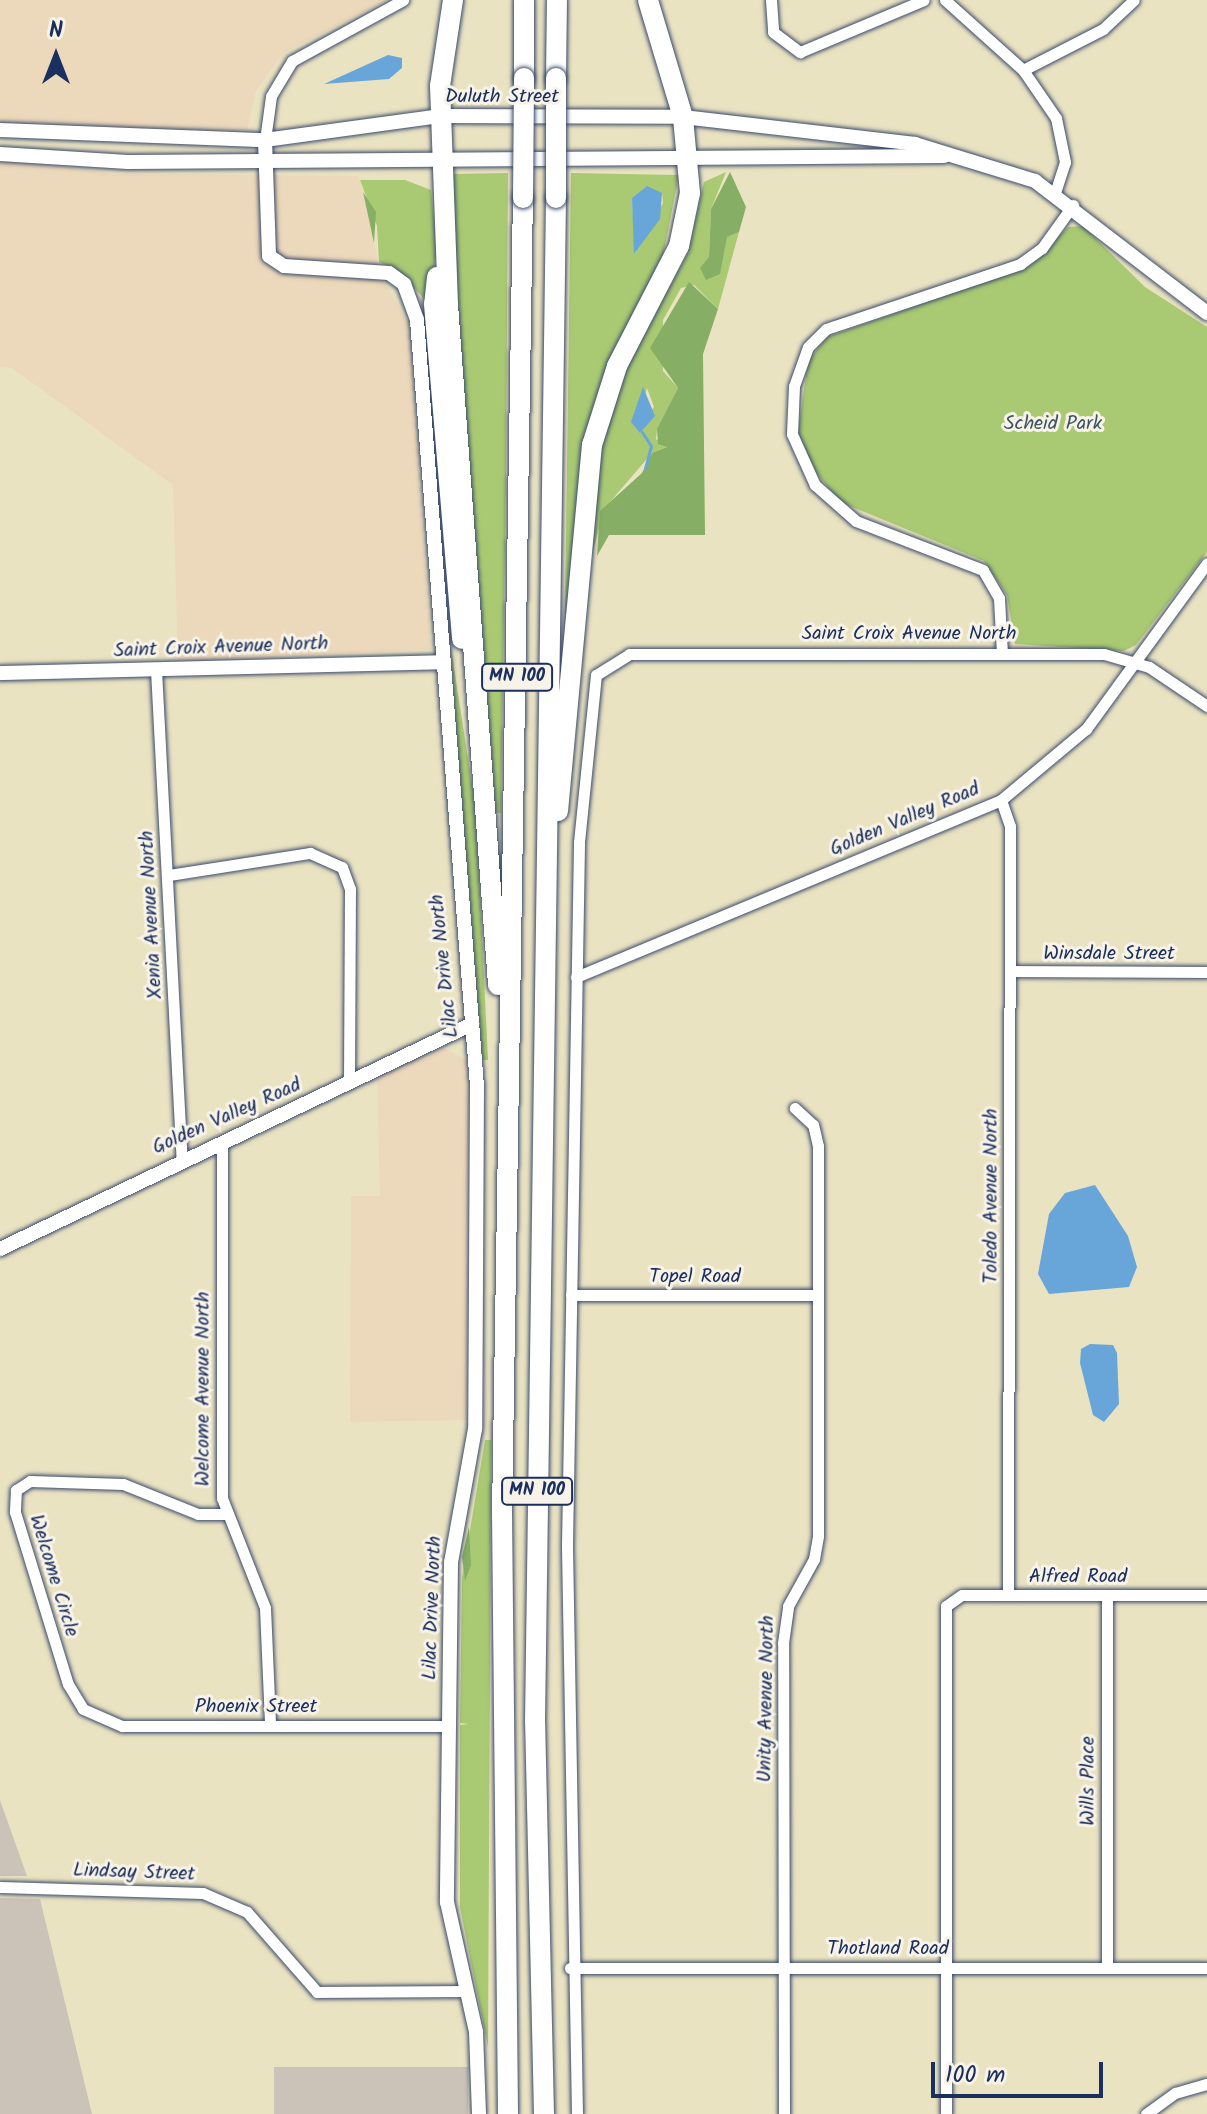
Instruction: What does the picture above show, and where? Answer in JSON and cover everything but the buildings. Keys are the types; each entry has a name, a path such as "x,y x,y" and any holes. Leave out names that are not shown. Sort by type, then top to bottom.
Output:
{"highway":[{"path":"453,0 441,63 445,238 490,824 507,1156"},
{"name":"MN 100","path":"508,2114 501,1735 524,0"},
{"name":"MN 100","path":"546,2114 535,1707 557,0"},
{"path":"546,890 592,445 617,366 679,246 690,159 683,117 648,0"}],"street":[{"name":"Lilac Drive North","path":"403,0 292,61 271,96 265,162 269,256 284,266 380,269 411,297 472,1024 475,1429 451,1562 448,1926 479,2054 479,2114"},
{"path":"771,0 771,20 780,42 812,52 924,0"},
{"path":"945,0 1023,70 1056,118 1065,162 1055,193"},
{"path":"1023,70 1103,29 1134,0"},
{"name":"Duluth Street","path":"0,130 127,141 265,140 441,116 683,117 900,142 956,155 1055,193 1073,205 1157,280 1207,313"},
{"name":"Duluth Street","path":"0,154 265,162 956,155"},
{"path":"1002,654 999,598 983,570 856,521 815,485 792,434 794,386 808,347 826,329 1020,264 1042,248 1073,205"},
{"name":"Golden Valley Road","path":"576,977 1001,800 1086,729 1207,563"},
{"name":"Saint Croix Avenue North","path":"576,977 587,724 601,668 629,654 1104,654 1134,662 1207,706"},
{"name":"Saint Croix Avenue North","path":"0,673 444,662"},
{"name":"Xenia Avenue North","path":"156,670 182,1159"},
{"name":"Toledo Avenue North","path":"1001,800 1010,826 1008,1595"},
{"path":"169,875 310,853 342,867 350,889 349,1083"},
{"name":"Winsdale Street","path":"1011,971 1207,972"},
{"path":"576,977 571,1295 570,1968 577,2114"},
{"name":"Golden Valley Road","path":"0,1249 182,1159 472,1024"},
{"name":"Unity Avenue North","path":"784,2114 783,1643 788,1606 817,1550 818,1146 813,1125 795,1108"},
{"name":"Welcome Avenue North","path":"222,1142 225,1514 265,1608 270,1723"},
{"name":"Topel Road","path":"571,1295 818,1295"},
{"name":"Welcome Circle","path":"74,1697 15,1512 16,1490 30,1481 123,1484 198,1514 225,1514"},
{"name":"Alfred Road","path":"946,1967 949,1601 1008,1595 1207,1595"},
{"name":"Wills Place","path":"1107,1595 1107,1967"},
{"name":"Phoenix Street","path":"74,1697 94,1717 122,1726 270,1723 449,1726"},
{"name":"Lindsay Street","path":"0,1887 203,1893 247,1912 317,1992 464,1991"},
{"path":"946,1967 946,2114"},
{"name":"Thotland Road","path":"570,1968 1207,1968"},
{"path":"1146,2114 1175,2093 1207,2084"}],"shaded area":[{"path":"0,0 387,0 283,53 256,91 247,130 69,132 0,124"},
{"path":"0,158 114,174 359,176 382,278 409,325 431,649 178,662 173,485 12,368 0,367"},
{"path":"444,1048 470,1061 467,1420 350,1422 351,1196 380,1196 377,1075"},
{"path":"0,1800 27,1876 0,1876"},
{"path":"0,1898 40,1899 92,2114 0,2114"},
{"path":"274,2067 468,2067 468,2114 274,2114"}],"green space":[{"path":"726,172 711,209 709,258 717,264 726,237 739,232 718,309 694,285 681,288 663,320 663,371 678,388 657,430 656,439 667,447 652,453 604,509 587,574 592,477 612,392 688,253 704,182","holes":["647,388 654,407 637,429"]},
{"path":"730,172 746,207 739,232 727,237 720,274 706,280 700,268 709,257 711,209"},
{"path":"508,173 501,813 495,813 457,347 453,174"},
{"path":"571,173 679,175 662,261 612,365 571,614 565,614","holes":["643,190 662,193 663,203 635,253 632,198"]},
{"path":"360,180 405,180 431,190 437,250 427,302 399,271 379,262 377,226"},
{"path":"363,192 376,212 374,243"},
{"name":"Scheid Park","path":"1083,226 1145,287 1207,327 1207,552 1136,645 1124,651 1015,644 1007,595 984,561 840,502 814,470 798,432 808,361 827,337 1028,267 1068,227"},
{"path":"689,282 718,309 703,354 705,535 609,535 597,556 600,511 642,473 652,453 667,447 658,444 657,429 678,388 650,348"},
{"path":"450,642 476,810 488,1060 482,1060 469,933"},
{"path":"485,1440 491,1440 488,2047 460,1907 460,1725 469,1724 460,1723 462,1578"},
{"path":"469,1527 471,1565 465,1581 462,1557"}],"water":[{"path":"388,55 402,58 402,68 389,79 324,84"},
{"path":"647,186 662,193 660,219 634,254 632,198"},
{"path":"643,387 655,416 640,433 631,422"},
{"path":"1095,1185 1128,1236 1137,1267 1129,1287 1049,1294 1038,1274 1049,1214 1065,1193"},
{"path":"1090,1344 1113,1345 1117,1353 1119,1404 1104,1422 1093,1415 1080,1363 1081,1349"}],"waterway":[{"path":"642,432 651,446 645,468"}]}
